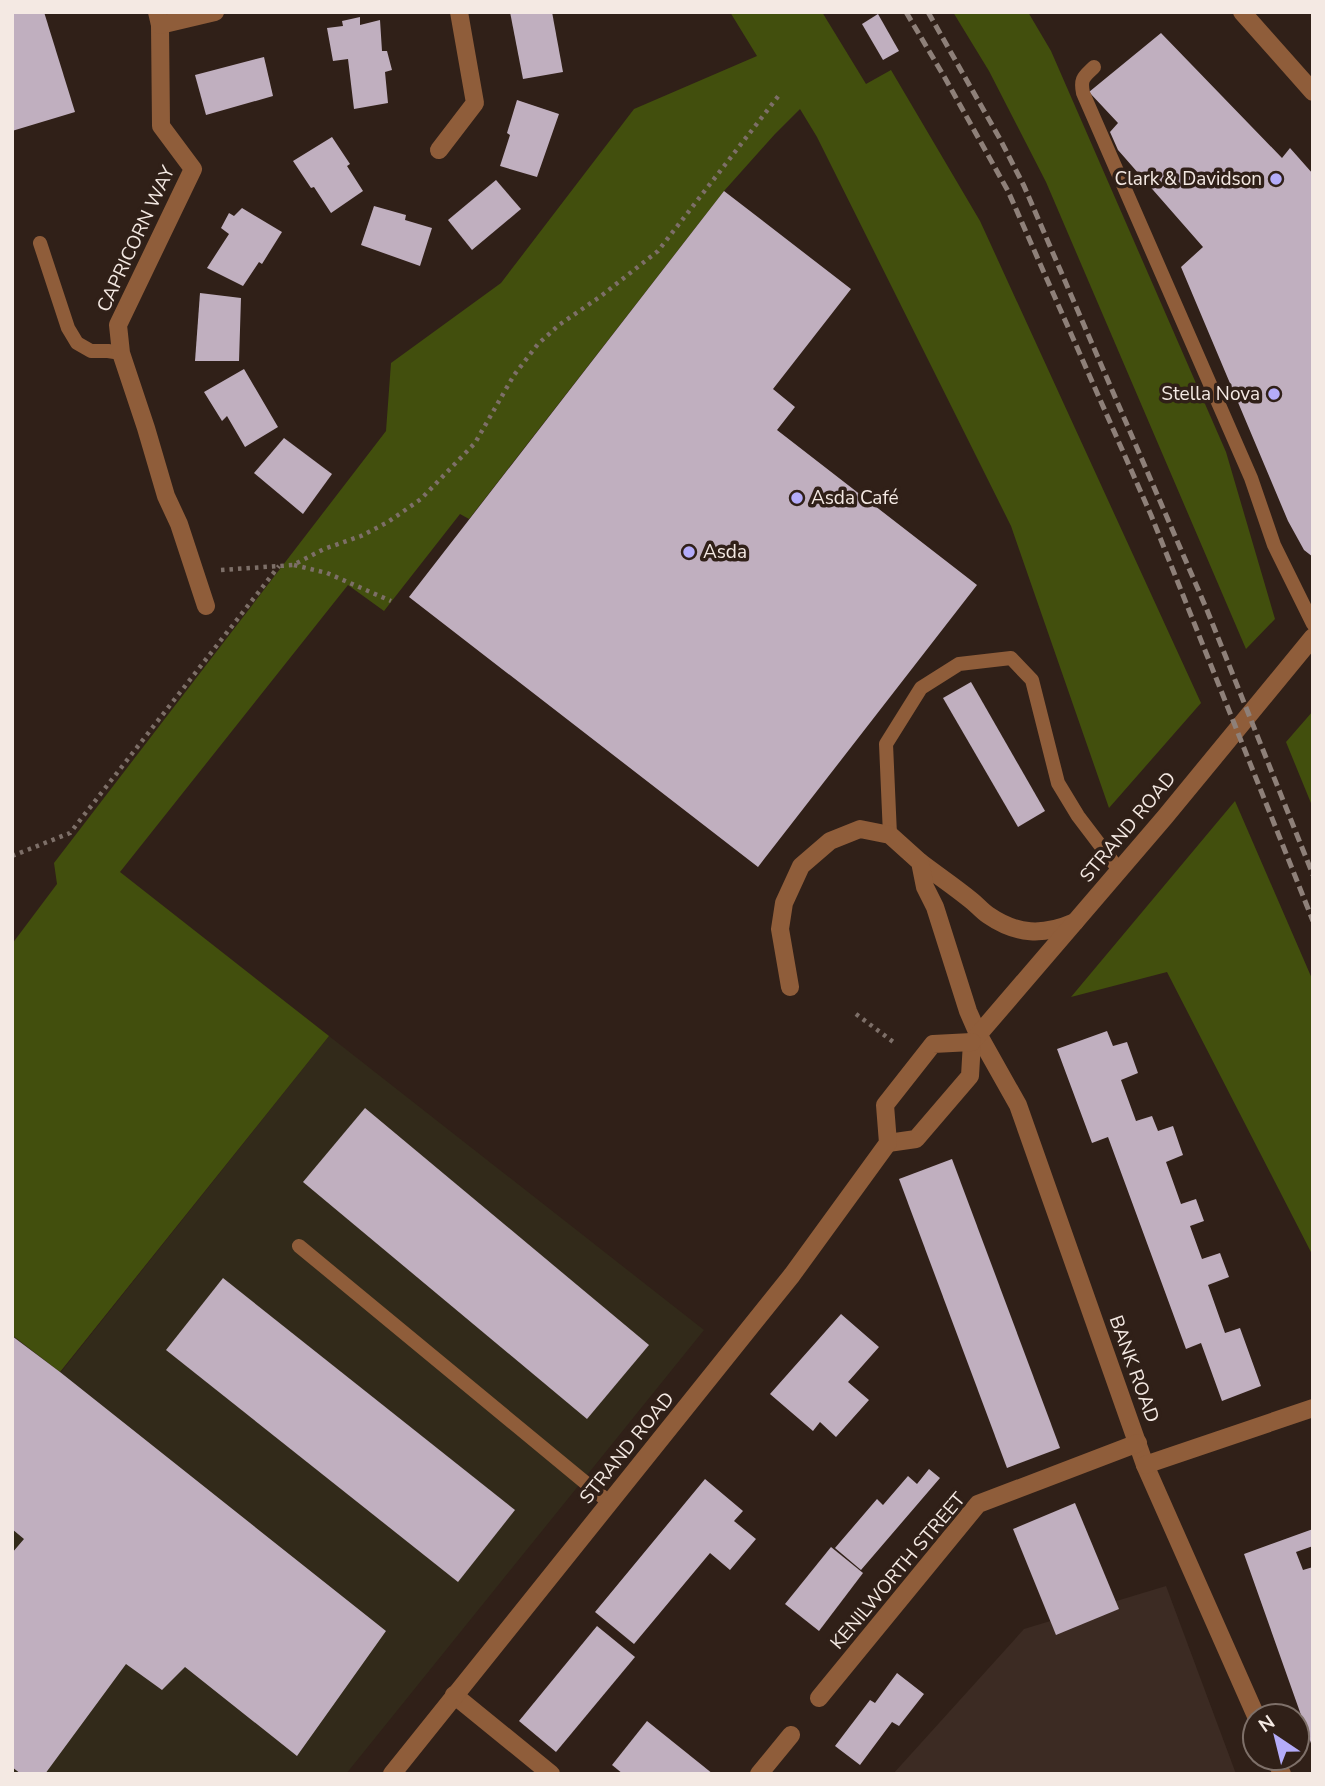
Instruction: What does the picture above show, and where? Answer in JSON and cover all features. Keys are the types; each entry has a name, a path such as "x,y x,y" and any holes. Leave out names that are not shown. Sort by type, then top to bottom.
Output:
{"street":[{"path":"159,19 215,12"},
{"path":"439,150 475,103 459,12"},
{"path":"1242,12 1313,92"},
{"name":"CAPRICORN WAY","path":"159,19 161,126 193,169 118,325 121,353 166,496 179,524 206,606"},
{"name":"STRAND ROAD","path":"975,1038 1313,637"},
{"path":"790,987 780,929 784,903 801,866 830,841 860,829 890,835 985,913 1012,928 1028,932 1046,931 1060,929 1075,922"},
{"name":"BANK ROAD","path":"920,862 925,887 935,907 975,1038 1018,1105 1145,1465 1250,1702"},
{"path":"975,1038 970,1076 916,1139 888,1143 886,1105 933,1044 975,1038"},
{"name":"STRAND ROAD","path":"391,1774 792,1275 888,1143"},
{"path":"1145,1465 1313,1408"},
{"name":"KENILWORTH STREET","path":"819,1698 978,1504 1138,1443"},
{"path":"454,1695 551,1774"},
{"path":"759,1774 791,1735"}],"lane":[{"path":"1094,67 1083,78 1083,93 1251,478 1274,545 1313,624"},
{"path":"40,243 68,328 77,343 91,351 121,353"},
{"path":"890,835 887,744 922,688 959,664 1012,658 1032,680 1058,783 1078,816 1119,870"},
{"path":"299,1246 610,1503"}],"path":[{"path":"293,565 324,549 362,536 421,499 475,443 514,375 538,344 657,251 780,94"},
{"path":"195,572 293,565 327,573 391,601"},
{"path":"12,856 71,834 279,566"},
{"path":"856,1014 897,1044"}],"shaded area":[{"path":"329,1036 704,1330 346,1774 12,1774 12,1335 61,1372"},
{"path":"1166,1586 1236,1774 893,1774 1024,1629"}],"green space":[{"path":"730,12 822,12 866,84 891,70 980,221 1201,703 1109,808 1011,526 817,137 800,109 724,191 469,519 460,514 384,611 348,585 120,872 329,1036 60,1372 12,1335 12,944 57,884 54,863 386,431 391,363 501,283 634,109 757,56"},
{"path":"953,12 1028,12 1051,51 1226,452 1275,619 1246,649 1046,182 989,71"},
{"path":"1313,711 1313,808 1286,742"},
{"path":"1235,801 1313,981 1313,1256 1167,972 1071,997"}],"building":[{"path":"12,12 44,12 75,112 12,131"},
{"path":"510,12 552,12 563,72 523,79"},
{"path":"878,14 899,51 883,60 862,24"},
{"path":"360,17 360,25 380,20 382,51 387,51 392,70 385,72 388,103 354,109 348,59 333,61 327,28 343,26 342,21"},
{"name":"Stella Nova","path":"1161,33 1282,158 1290,148 1313,174 1313,557 1304,550 1288,521 1181,267 1203,247 1118,150 1110,132 1118,123 1089,92"},
{"path":"264,57 273,96 206,115 195,75"},
{"path":"517,100 559,114 537,177 500,166"},
{"path":"332,137 350,164 347,166 363,191 331,213 293,161"},
{"path":"496,180 521,209 472,250 448,220"},
{"name":"Asda","path":"724,191 851,289 773,389 795,407 777,430 977,585 758,867 409,597"},
{"path":"374,206 406,215 405,220 432,228 420,266 361,245"},
{"path":"242,208 282,232 262,264 259,262 243,286 207,268 229,234 221,228 229,213 234,216"},
{"path":"200,293 241,298 239,361 195,361"},
{"path":"244,369 278,427 245,447 227,416 222,421 204,392"},
{"path":"284,438 332,474 303,514 254,473"},
{"path":"971,682 1045,811 1018,827 943,698"},
{"path":"1107,1031 1113,1046 1127,1042 1138,1073 1121,1080 1136,1121 1152,1116 1158,1131 1173,1126 1183,1155 1166,1162 1181,1204 1196,1199 1204,1221 1190,1226 1202,1259 1220,1253 1229,1277 1208,1285 1225,1333 1240,1328 1261,1386 1222,1401 1201,1343 1186,1349 1108,1137 1092,1143 1057,1049"},
{"path":"365,1108 649,1345 587,1419 303,1182"},
{"path":"952,1159 1060,1448 1007,1468 899,1179"},
{"path":"223,1278 515,1510 458,1582 166,1350"},
{"path":"841,1314 879,1347 848,1382 869,1400 836,1437 820,1422 813,1431 770,1394"},
{"path":"12,1336 386,1631 297,1756 185,1667 162,1690 126,1664 45,1774 21,1774 12,1767 12,1553 24,1539 12,1529"},
{"path":"929,1469 940,1478 861,1570 835,1548 877,1499 883,1505 908,1476 917,1484"},
{"path":"705,1479 743,1511 734,1521 756,1539 730,1570 710,1553 634,1644 595,1612"},
{"path":"1075,1503 1119,1609 1056,1635 1013,1529"},
{"path":"1313,1529 1313,1546 1296,1552 1303,1570 1313,1567 1312,1746 1311,1702 1296,1702 1244,1554"},
{"path":"831,1547 863,1573 819,1631 785,1604"},
{"path":"597,1626 635,1657 556,1752 519,1721"},
{"path":"897,1673 924,1694 899,1726 892,1722 860,1765 835,1746 870,1700 875,1703"},
{"path":"647,1721 713,1774 623,1774 612,1765"}],"railway":[{"path":"906,12 1008,191 1151,515 1313,921"},
{"path":"928,12 1024,186 1207,610 1313,875"}],"place":[{"name":"Clark & Davidson","path":"1276,179"},
{"name":"Stella Nova","path":"1274,394"},
{"name":"Asda Café","path":"797,498"},
{"name":"Asda","path":"689,552"}]}
